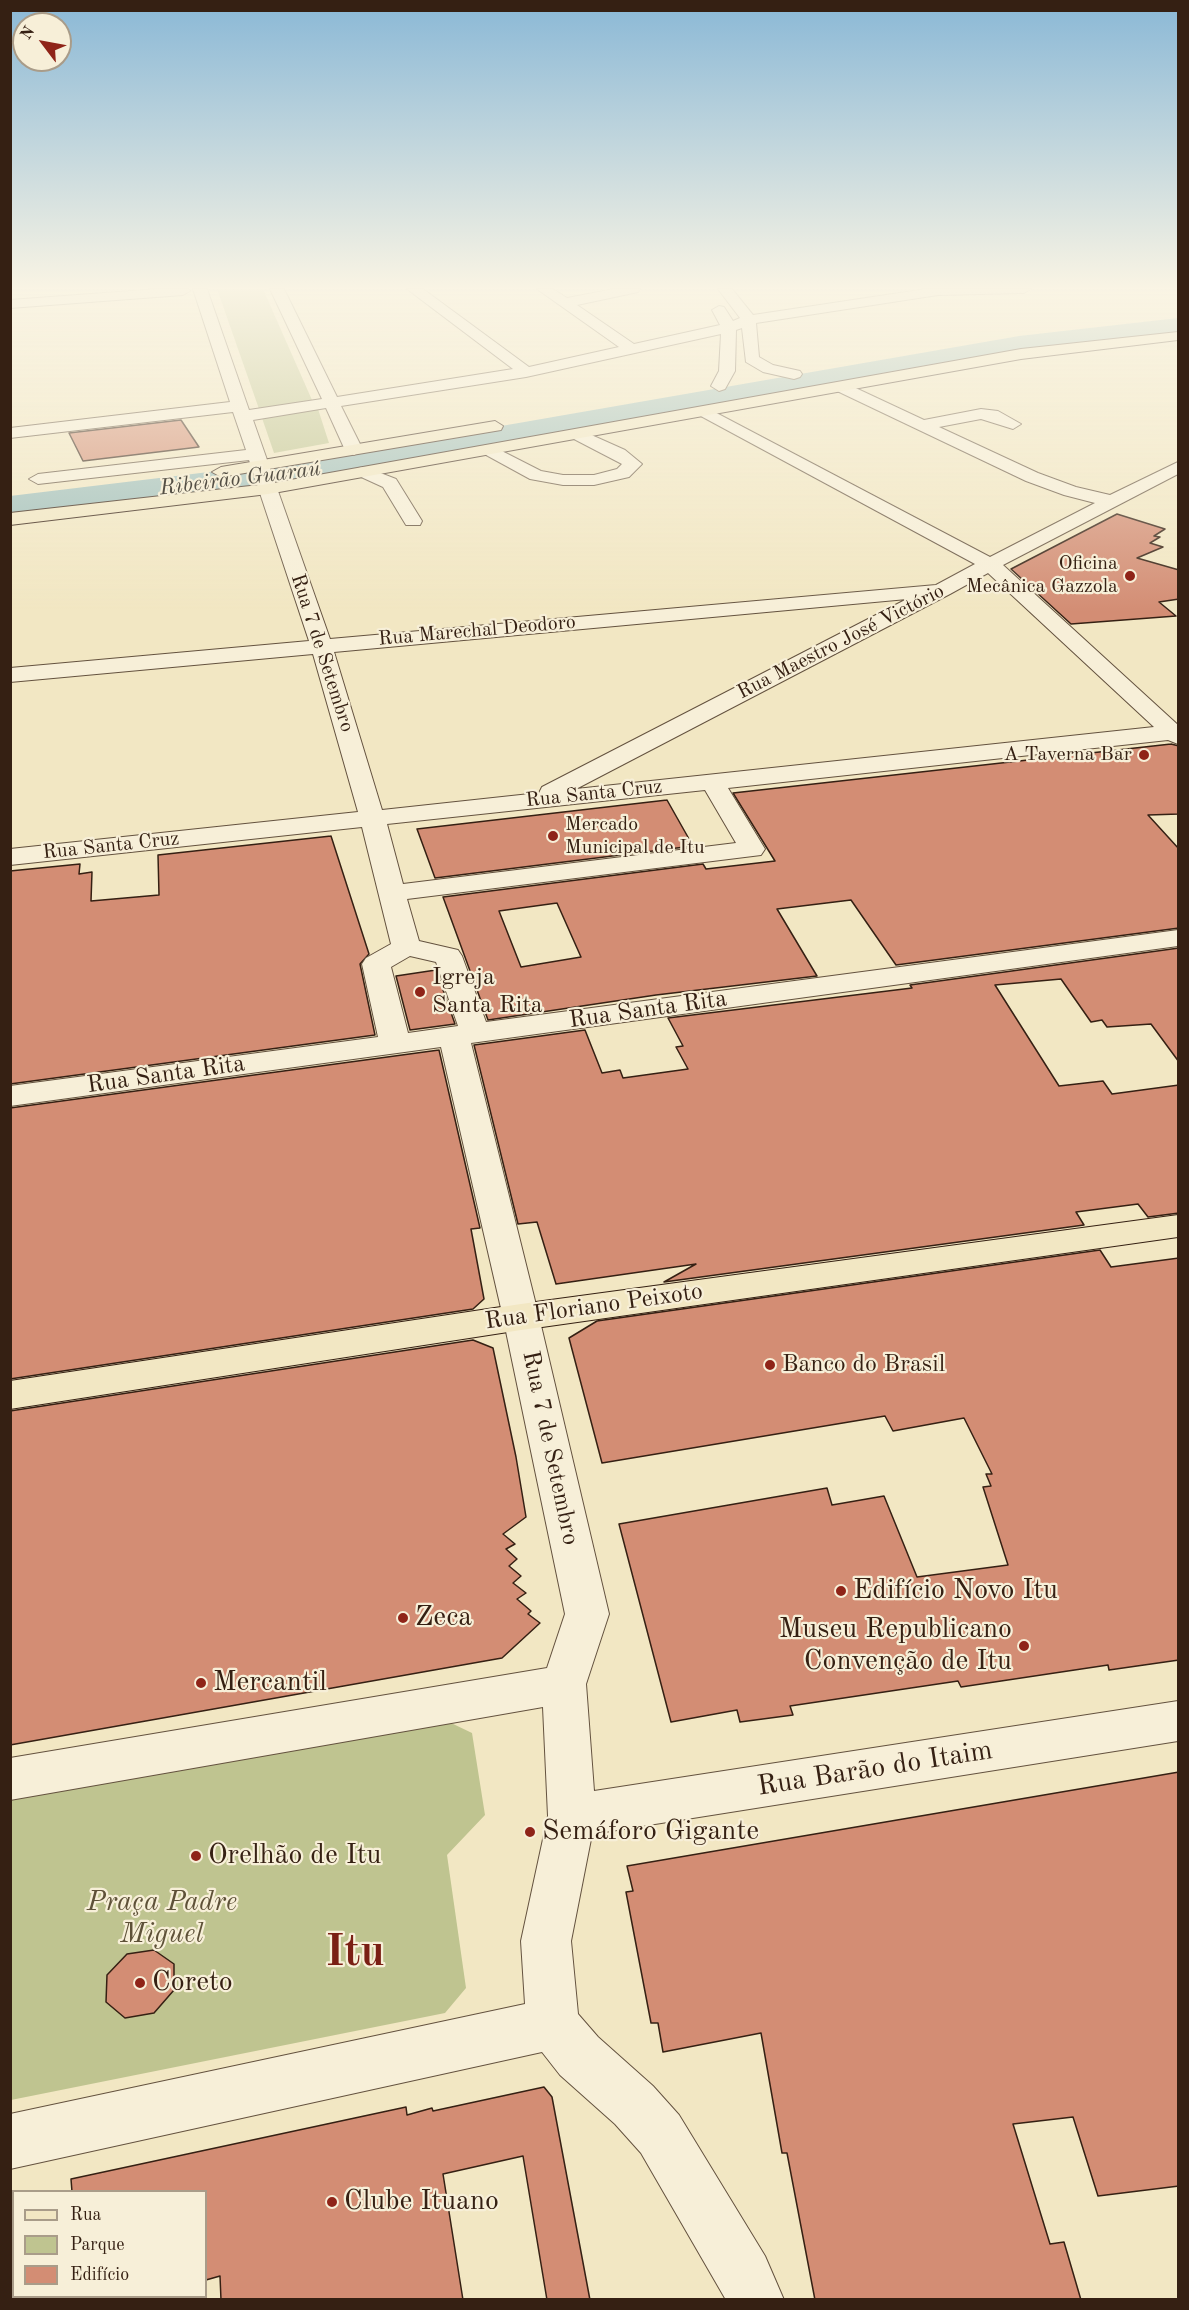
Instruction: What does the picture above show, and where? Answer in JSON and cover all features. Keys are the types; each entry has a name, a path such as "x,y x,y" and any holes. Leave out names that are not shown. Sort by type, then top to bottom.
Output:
{"main road":[{"path":"263,473 365,472 578,434 700,409 746,397"},
{"path":"680,399 700,409"},
{"path":"10,519 263,473 354,450 507,423"},
{"name":"Rua Floriano Peixoto","path":"10,1395 521,1317 1179,1226"}],"street":[{"name":"Rua 7 de Setembro","path":"238,397 321,645 372,818 394,904"},
{"path":"327,397 354,450"},
{"path":"263,473 36,486 28,455 14,432 243,411 363,397"},
{"path":"860,397 1032,477 1070,491 1112,501"},
{"path":"700,409 991,565 1177,733"},
{"path":"922,425 981,414 1000,418 1013,424"},
{"path":"486,450 536,475 563,480 594,480 623,473 633,464 619,453 578,434"},
{"path":"390,483 401,466"},
{"name":"Rua Maestro José Victório","path":"535,800 1179,467"},
{"path":"365,472 390,483 413,521"},
{"name":"Rua Marechal Deodoro","path":"10,675 943,590"},
{"name":"Rua Santa Cruz","path":"10,856 1177,733"},
{"path":"395,1044 376,964 406,947 394,904 752,849 712,781"},
{"name":"Rua Santa Rita","path":"10,1096 1179,938"},
{"name":"Rua 7 de Setembro","path":"406,947 448,956 521,1317 587,1614 564,1684"},
{"path":"10,1779 564,1684 572,1816 546,1941 553,2024 579,2056 634,2105 660,2134 746,2276 755,2300"},
{"name":"Rua Barão do Itaim","path":"572,1816 1179,1721"},
{"path":"10,2142 553,2024"}],"green space":[{"path":"255,397 311,397 312,400 259,409"},
{"path":"318,409 329,443 274,453 262,418"},
{"name":"Praça Padre Miguel","path":"449,1722 472,1733 485,1815 447,1855 466,1988 445,2013 11,2100 11,1795"}],"building":[{"path":"181,420 199,447 83,461 69,433"},
{"path":"1117,514 1165,529 1154,536 1160,537 1150,543 1163,547 1137,558 1179,570 1179,599 1159,602 1176,616 1071,624 1011,569"},
{"path":"1171,744 1179,746 1179,814 1148,815 1179,849 1179,928 896,965 851,900 777,909 817,976 656,995 488,1020 443,897 703,864 706,869 775,861 733,793","holes":["557,903 581,957 521,967 499,911"]},
{"name":"Mercado Municipal de Itu","path":"667,800 693,846 435,878 417,829"},
{"path":"331,836 369,954 360,964 375,1035 10,1084 10,871 80,864 79,874 92,872 91,901 159,895 158,855"},
{"path":"1179,948 1179,1062 1151,1024 1107,1027 1102,1020 1091,1022 1061,979 995,985 1059,1086 1103,1081 1112,1094 1179,1085 1179,1213 1148,1217 1138,1204 1076,1212 1084,1225 664,1282 696,1264 556,1284 537,1222 518,1224 474,1045 585,1030 602,1073 620,1070 623,1078 688,1069 676,1047 683,1046 668,1018 912,988 910,985"},
{"name":"Igreja Santa Rita","path":"436,970 455,1024 410,1030 396,976"},
{"path":"439,1050 480,1228 471,1229 484,1299 473,1309 10,1379 10,1108"},
{"path":"1100,1250 1111,1267 1179,1258 1179,1660 1109,1670 1108,1665 961,1687 958,1681 790,1706 793,1715 740,1722 737,1710 671,1722 619,1524 827,1488 832,1505 884,1496 917,1577 1008,1565 983,1487 991,1486 986,1474 992,1474 964,1418 893,1431 885,1416 602,1463 569,1338 597,1321"},
{"path":"473,1340 493,1348 526,1517 503,1534 515,1544 506,1549 517,1559 509,1566 521,1576 513,1583 526,1593 517,1599 531,1611 528,1614 540,1623 502,1658 10,1745 10,1411"},
{"path":"1179,1772 1179,2186 1098,2196 1073,2117 1013,2124 1050,2244 1064,2242 1081,2300 815,2300 787,2153 782,2153 761,2033 663,2052 658,2023 651,2023 626,1892 633,1891 627,1866"},
{"name":"Coreto","path":"154,1950 174,1964 174,1990 154,2013 125,2018 106,2002 107,1975 127,1954"},
{"name":"Clube Ituano","path":"544,2087 552,2097 590,2300 547,2300 523,2156 443,2174 463,2300 221,2300 220,2276 207,2280 207,2190 72,2190 71,2179 406,2107 407,2115 432,2108 433,2111"}],"waterway":[{"name":"Ribeirão Guaraú","path":"10,507 300,472 718,397"}],"place":[{"name":"Oficina Mecânica Gazzola","path":"1130,576"},
{"name":"A Taverna Bar","path":"1144,755"},
{"name":"Mercado Municipal de Itu","path":"553,836"},
{"name":"Igreja Santa Rita","path":"420,992"},
{"name":"Banco do Brasil","path":"770,1365"},
{"name":"Edifício Novo Itu","path":"841,1591"},
{"name":"Zeca","path":"403,1618"},
{"name":"Museu Republicano Convenção de Itu","path":"1024,1646"},
{"name":"Mercantil","path":"201,1683"},
{"name":"Semáforo Gigante","path":"530,1832"},
{"name":"Orelhão de Itu","path":"196,1856"},
{"name":"Coreto","path":"140,1983"},
{"name":"Clube Ituano","path":"332,2202"}],"district":[{"name":"Itu","path":"355,1953"}]}
